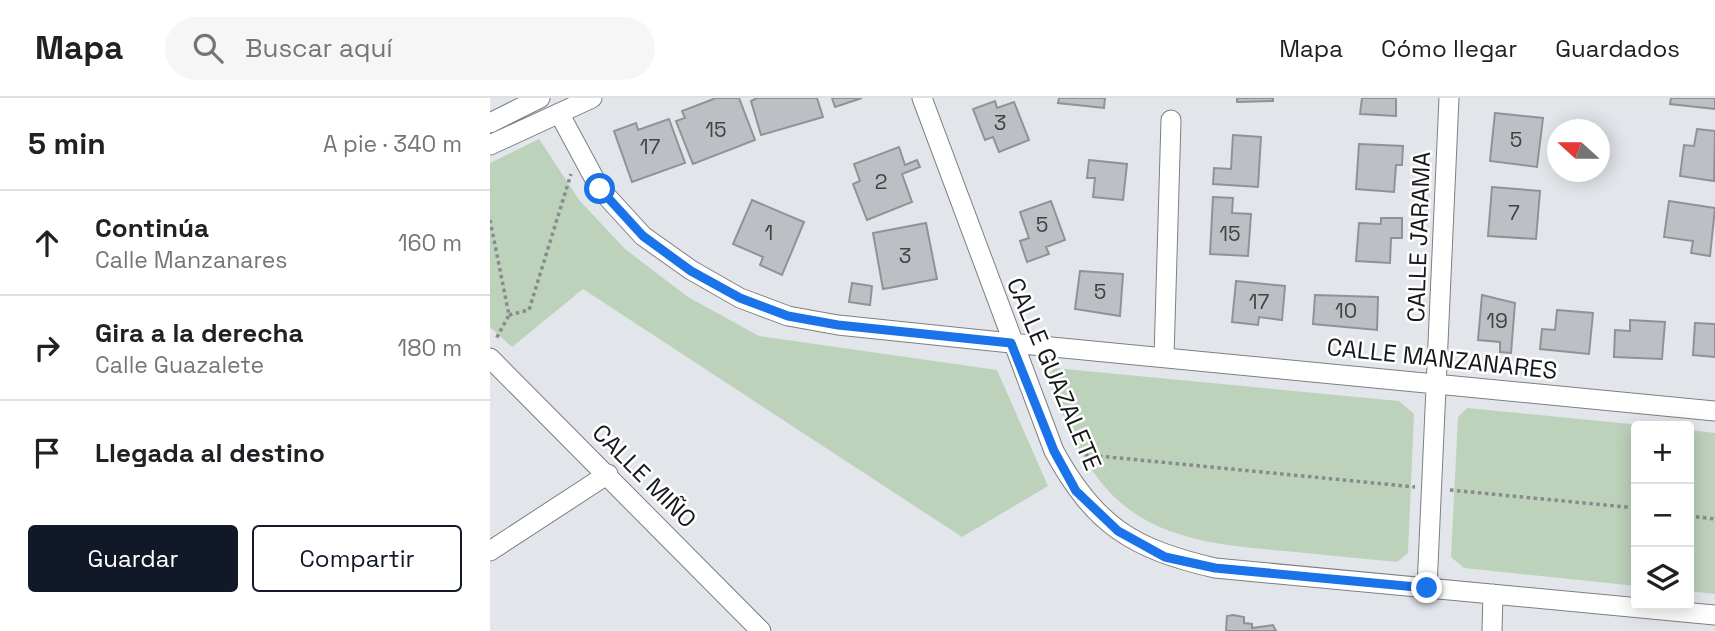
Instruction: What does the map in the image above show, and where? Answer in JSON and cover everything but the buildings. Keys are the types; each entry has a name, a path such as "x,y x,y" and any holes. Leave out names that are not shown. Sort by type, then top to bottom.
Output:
{"street":[{"path":"490,123 540,98"},
{"path":"490,145 592,98"},
{"name":"CALLE GUAZALETE","path":"922,98 1011,343 1054,451 1076,491 1118,531 1165,557 1215,568 1715,615"},
{"name":"CALLE JARAMA","path":"1427,588 1449,98"},
{"name":"CALLE MANZANARES","path":"559,113 600,189 643,236 691,271 740,298 801,318 1011,343 1715,411"},
{"path":"1164,357 1171,120"},
{"name":"CALLE MIÑO","path":"490,358 761,631"},
{"path":"490,551 608,474"},
{"path":"1493,594 1493,631"}],"path":[{"path":"509,314 529,310 566,183 581,155"},
{"path":"490,220 509,314 490,351"},
{"path":"1054,451 1631,508"},
{"path":"1694,517 1715,519"}],"green space":[{"path":"539,139 580,201 625,249 688,297 759,336 997,370 1048,486 962,537 583,289 512,347 490,327 490,163"},
{"path":"1054,368 1399,401 1414,414 1408,553 1397,562 1259,549 1207,541 1158,526 1115,498 1089,465 1069,428 1048,376"},
{"path":"1467,408 1631,424 1631,585 1464,568 1451,557 1458,417"},
{"path":"1694,431 1715,433 1715,594 1694,592"}],"route":[{"path":"600,189 643,236 691,271 740,298 788,316 838,325 1011,343 1054,451 1076,491 1118,531 1165,557 1215,568 1427,588"}]}
